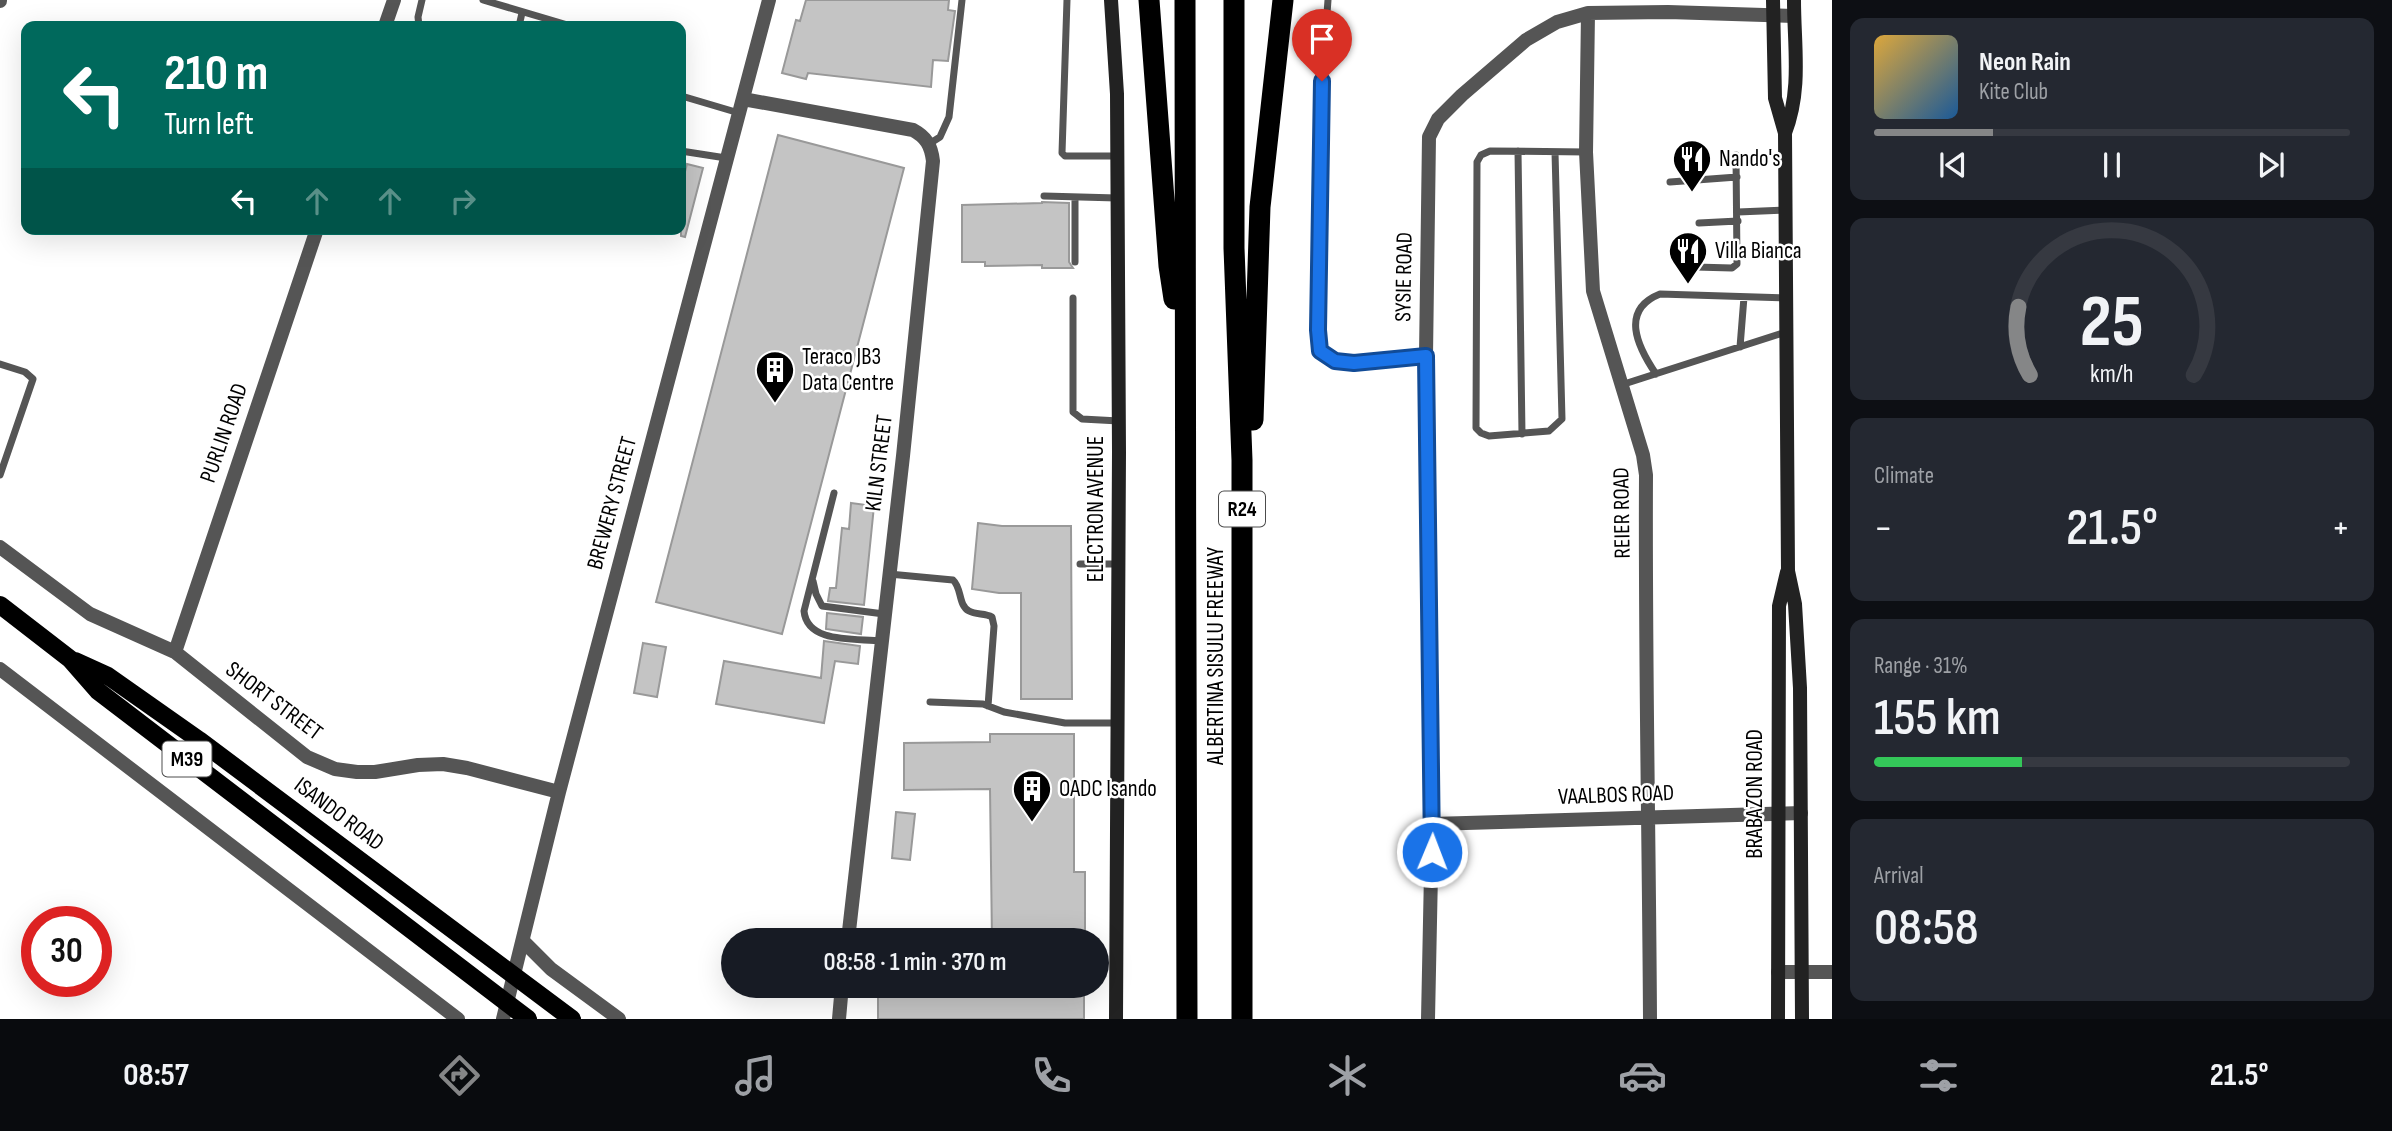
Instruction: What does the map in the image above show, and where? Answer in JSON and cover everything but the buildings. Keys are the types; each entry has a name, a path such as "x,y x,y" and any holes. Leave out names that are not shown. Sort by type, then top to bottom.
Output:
{"highway":[{"path":"1149,0 1169,266 1184,374"},
{"name":"ALBERTINA SISULU FREEWAY","path":"1185,0 1187,1019"},
{"name":"ALBERTINA SISULU FREEWAY","path":"1234,0 1234,248 1241,460 1242,1019"},
{"path":"1241,460 1253,418 1260,207 1283,0"}],"main road":[{"name":"ELECTRON AVENUE","path":"1111,0 1117,156 1120,564 1116,1019"},
{"name":"BRABAZON ROAD","path":"1785,133 1794,110 1794,0"},
{"name":"BRABAZON ROAD","path":"1773,7 1775,97 1785,133 1788,571 1797,622 1802,1019"},
{"name":"BRABAZON ROAD","path":"1778,1019 1779,606 1788,571"},
{"name":"ISANDO ROAD","path":"0,606 70,659 98,691 505,1011 528,1019"},
{"name":"ISANDO ROAD","path":"70,659 108,676 199,740 572,1019"}],"street":[{"path":"387,21 394,0"},
{"name":"BREWERY STREET","path":"505,1011 559,792 769,0"},
{"name":"SYSIE ROAD","path":"1428,1019 1432,824 1426,356 1429,137 1433,127 1462,96 1526,40 1557,22 1588,13 1773,7 1794,16"},
{"name":"REIER ROAD","path":"1588,13 1586,152 1592,291 1643,455 1646,475 1645,699 1649,816 1650,1019"},
{"path":"742,106 903,127 919,134 929,144"},
{"name":"KILN STREET","path":"849,928 934,171 929,144"},
{"name":"PURLIN ROAD","path":"175,652 315,235"},
{"path":"0,547 90,614 175,652"},
{"name":"SHORT STREET","path":"175,652 307,757 335,769 374,772 443,764 559,792"},
{"path":"0,669 458,1019"},
{"name":"VAALBOS ROAD","path":"1432,824 1801,813"},
{"path":"523,941 551,969 619,1019"},
{"path":"1778,972 1832,972"},
{"path":"839,1019 841,998"}],"lane":[{"path":"418,21 422,0"},
{"path":"482,0 558,21"},
{"path":"929,144 940,137 949,117 962,0"},
{"path":"1067,0 1062,153 1078,158 1117,156"},
{"path":"1328,0 1322,81 1318,330 1320,351 1335,361 1354,363 1426,356"},
{"path":"520,21 522,13"},
{"path":"686,96 742,106"},
{"path":"686,151 727,158"},
{"path":"1555,152 1562,419 1549,431 1489,436 1476,428 1475,173 1481,155 1490,151 1586,152"},
{"path":"1518,151 1522,434"},
{"path":"1692,154 1695,180"},
{"path":"1695,267 1735,266 1738,216 1736,155"},
{"path":"1670,182 1737,177"},
{"path":"1044,196 1117,198"},
{"path":"1074,262 1076,197"},
{"path":"1699,223 1786,210"},
{"path":"1656,374 1647,360 1634,318 1648,299 1660,294 1786,298"},
{"path":"1740,347 1744,297"},
{"path":"1073,298 1073,412 1082,419 1119,421"},
{"path":"1621,385 1786,332"},
{"path":"0,364 25,372 33,379 0,475"},
{"path":"834,493 804,611 808,627 825,635 881,641"},
{"path":"1080,564 1120,564"},
{"path":"888,574 953,580 959,586 967,610 992,617 994,626 988,706"},
{"path":"813,577 816,594 822,606 884,614"},
{"path":"930,702 988,706 1004,712 1065,723 1117,723"}],"place":[{"name":"Nando's","path":"1692,193"},
{"name":"Villa Bianca","path":"1688,285"},
{"name":"Teraco JB3 Data Centre","path":"775,404"},
{"name":"OADC Isando","path":"1032,823"}],"route":[{"path":"1322,81 1318,330 1320,351 1335,361 1354,363 1426,356 1432,852"}]}
